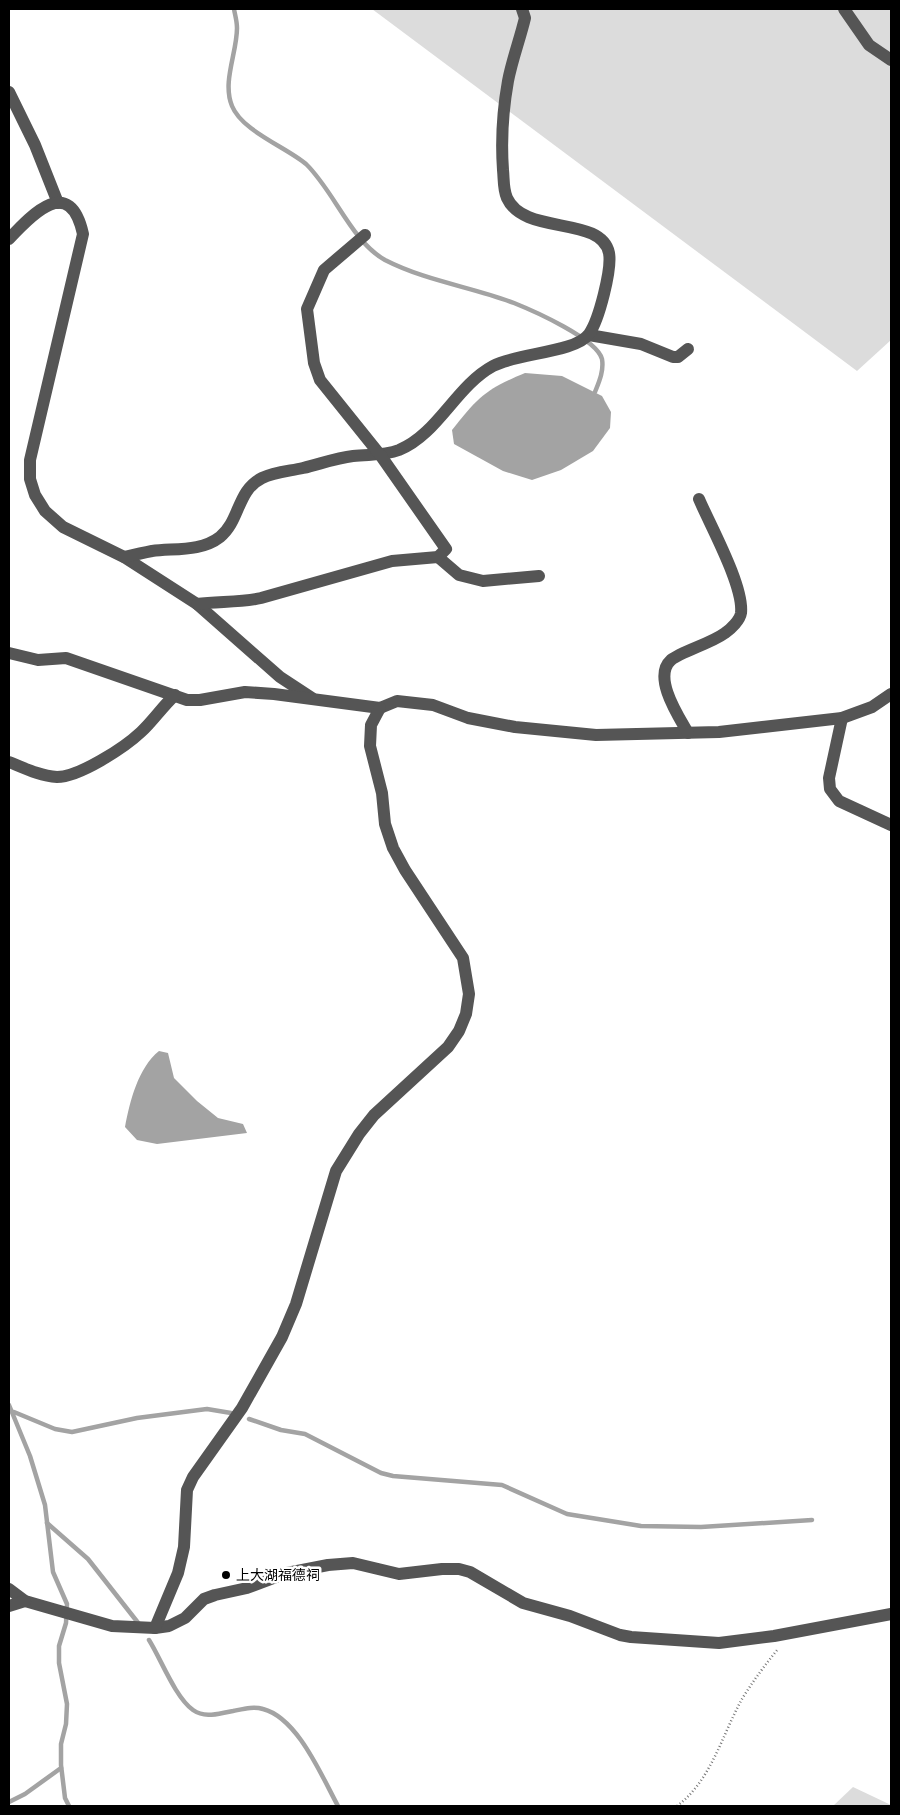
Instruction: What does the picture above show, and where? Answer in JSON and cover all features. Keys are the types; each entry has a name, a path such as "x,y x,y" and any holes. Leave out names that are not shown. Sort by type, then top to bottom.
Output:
{"street":[{"path":"124,557 153,551 202,546 219,538 229,527 244,494 252,484 265,477 337,459 381,456 414,443 476,379 492,367 544,351 572,346 588,335 601,303 609,263 609,251 602,241 589,233 559,224 543,223 520,214 514,208 505,191 502,154 507,91 525,18 522,9"},
{"path":"844,9 869,44 891,60"},
{"path":"9,92 35,145 58,203"},
{"path":"9,239 35,212 48,203 58,203 72,207 80,220 83,234 30,460 30,479 35,495 45,511 63,527 124,557 197,604 280,677 316,701"},
{"path":"197,604 246,602 392,561 438,557 446,549 381,456 320,380 314,363 307,309 324,270 365,235"},
{"path":"588,335 641,344 673,357 678,357 688,349"},
{"path":"688,733 666,689 664,673 670,661 714,642 732,629 741,614 740,600 731,572 699,499"},
{"path":"438,557 459,575 483,581 538,576"},
{"path":"9,653 38,660 66,658 187,700 200,700 245,692 380,708 397,701 433,705 468,718 515,727 596,735 688,733 764,728 842,718 872,707 891,694"},
{"path":"9,762 47,776 69,776 106,757 140,732 158,710 175,695"},
{"path":"155,1628 178,1573 184,1547 187,1490 193,1477 242,1408 282,1337 296,1304 336,1171 358,1134 374,1116 448,1047 459,1031 466,1014 469,994 463,958 405,870 393,848 385,824 382,793 370,746 371,725 380,708"},
{"path":"842,718 829,778 830,789 839,801 891,825"},
{"path":"9,1588 25,1601 57,1611 112,1626 155,1628 168,1626 185,1618 204,1599 215,1595 247,1588 287,1573 328,1565 353,1563 399,1574 442,1568 470,1572 523,1604 570,1616 620,1635 703,1643 792,1632 891,1614"},
{"path":"9,1606 25,1601"}],"path":[{"path":"677,1806 696,1788 710,1767 742,1700 758,1673 792,1632"}],"shaded area":[{"path":"372,9 891,9 891,340 857,371"},
{"path":"525,373 562,376 602,396 611,412 610,428 593,451 561,470 532,480 503,471 454,444 452,430 469,409 484,395 501,384"},
{"path":"159,1051 168,1053 174,1078 197,1101 218,1118 243,1124 247,1133 157,1144 137,1140 125,1127 129,1107 140,1076"},
{"path":"853,1787 891,1805 891,1806 833,1806"}],"waterway":[{"path":"234,9 237,28 229,77 229,97 237,115 255,131 306,164 326,188 353,229 373,252 385,260 433,279 514,303 564,326 589,343 598,351 602,359 602,372 595,392"},
{"path":"9,1405 30,1456 45,1505 53,1572 67,1604 66,1623 59,1646 59,1663 67,1704 66,1724 61,1744 61,1765 65,1798 69,1806"},
{"path":"14,1412 55,1429 72,1432 137,1418 207,1409 231,1413"},
{"path":"249,1419 281,1430 305,1434 381,1473 393,1476 502,1485 567,1514 641,1526 701,1527 812,1520"},
{"path":"47,1523 88,1559 139,1624"},
{"path":"149,1640 174,1687 186,1704 193,1710 208,1715 259,1708 276,1715 287,1724 308,1750 338,1806"},
{"path":"9,1802 25,1794 61,1768"}],"place":[{"name":"上大湖福德祠","path":"226,1575"}]}
